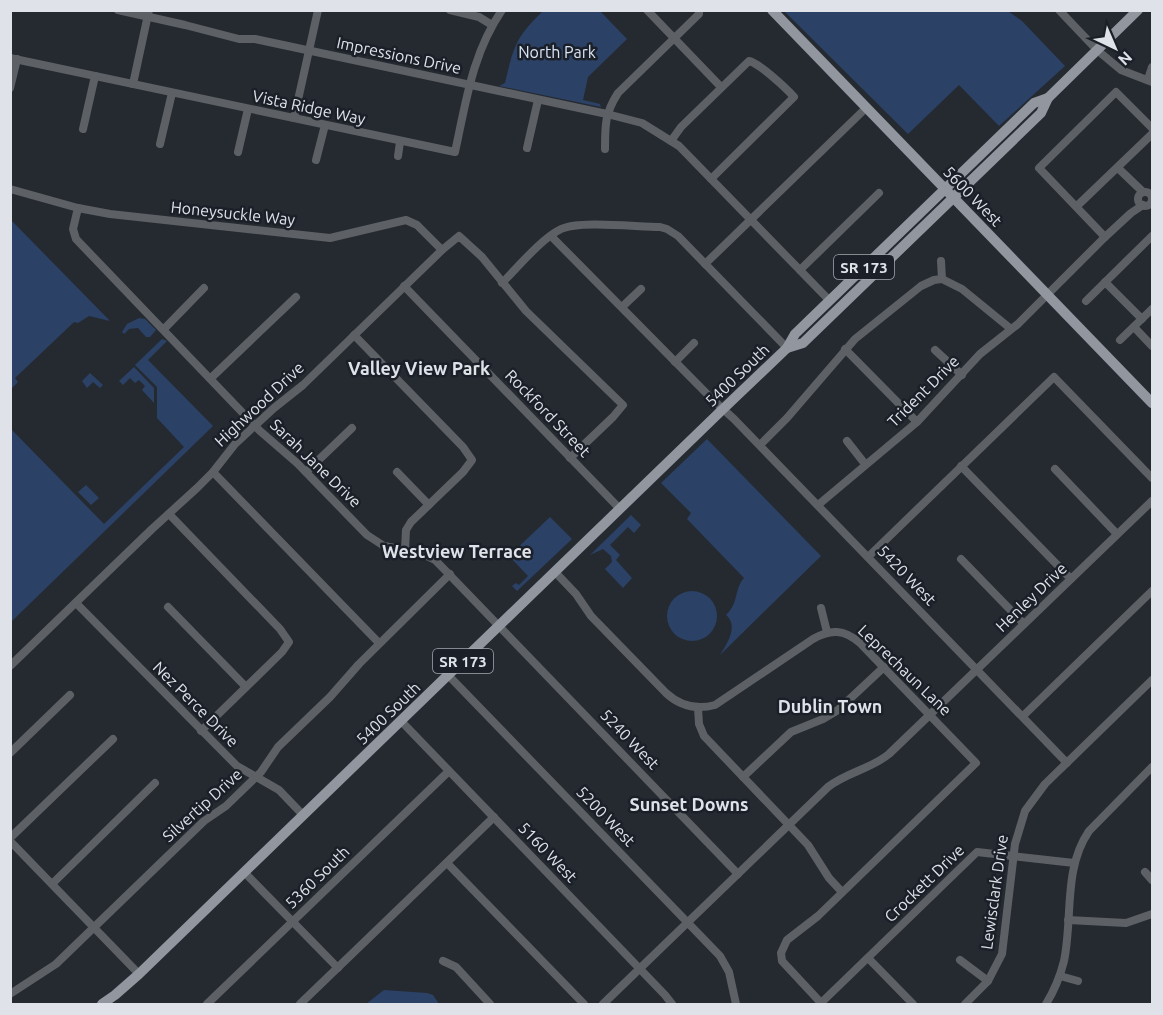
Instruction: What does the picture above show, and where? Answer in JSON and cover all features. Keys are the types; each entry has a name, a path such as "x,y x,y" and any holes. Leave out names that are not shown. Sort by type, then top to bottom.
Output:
{"main road":[{"name":"5600 West","path":"772,10 1152,403"},
{"name":"5400 South","path":"787,348 803,343 954,198 1041,113 1048,98 1138,10"},
{"name":"5400 South","path":"139,974 787,348 795,334 944,189 1034,103 1048,98"},
{"name":"SR 173","path":"102,1005 139,974"}],"street":[{"name":"Impressions Drive","path":"118,10 148,14 239,39 255,39 642,123 671,141 829,300"},
{"path":"294,118 318,10"},
{"path":"450,10 479,16 492,25"},
{"name":"Vista Ridge Way","path":"14,59 456,152 470,84 480,50 502,10"},
{"path":"647,10 721,87"},
{"path":"605,149 605,120 618,93 699,14 699,10"},
{"path":"1059,10 1097,50 1121,70 1150,80 1152,67"},
{"path":"133,84 148,14"},
{"path":"10,88 14,59"},
{"path":"671,141 681,127 749,61 754,62 767,75 777,80 794,97 711,179"},
{"path":"83,129 95,76"},
{"path":"1105,237 1039,168 1116,92 1152,128"},
{"path":"160,144 172,93"},
{"path":"527,148 538,100"},
{"path":"705,264 866,108"},
{"path":"238,152 248,109"},
{"path":"316,160 325,125"},
{"path":"1077,206 1152,134"},
{"path":"398,156 400,141"},
{"path":"1118,168 1146,201"},
{"name":"Honeysuckle Way","path":"10,189 78,208 134,217 330,238 406,220 417,225 442,250"},
{"path":"800,270 879,193"},
{"name":"Trident Drive","path":"818,505 916,422 980,354 1011,329 1105,237 1146,201"},
{"name":"Sarah Jane Drive","path":"78,208 74,229 76,238 212,378 255,426 306,472 376,542 394,549 428,556 450,574 500,625"},
{"path":"570,458 623,405 536,321 502,283 551,236 572,226 667,229 678,236 787,348"},
{"name":"Highwood Drive","path":"10,666 213,472 235,444 303,385 404,286 459,236 482,257 502,283"},
{"name":"5420 West","path":"551,236 760,445 1067,763"},
{"path":"1086,301 1152,236"},
{"path":"941,261 942,279"},
{"path":"760,445 866,329 927,282 942,279 962,288 1011,329"},
{"path":"1105,282 1142,319"},
{"name":"Rockford Street","path":"404,286 620,509"},
{"path":"164,329 204,288"},
{"path":"622,307 641,289"},
{"path":"212,378 296,297"},
{"path":"1120,340 1152,309"},
{"path":"1134,327 1152,346"},
{"path":"354,335 463,447 472,460 406,530 405,550"},
{"path":"675,362 694,343"},
{"path":"846,349 916,422"},
{"path":"935,350 962,375"},
{"path":"868,557 1054,377 1152,478"},
{"path":"306,472 352,428"},
{"path":"847,441 865,464"},
{"path":"961,466 1071,579"},
{"path":"1054,469 1117,534"},
{"path":"213,472 380,643"},
{"path":"397,472 429,505"},
{"name":"Henley Drive","path":"603,1005 835,781 881,760 1152,501"},
{"path":"170,514 280,629 289,642 282,652 201,731"},
{"path":"961,559 1024,624"},
{"path":"555,572 576,594 591,616 666,693 677,702 698,708 715,705 725,700 813,639 827,632 821,608"},
{"name":"Silvertip Drive","path":"10,994 48,970 204,821 226,806 255,778 278,747 450,574"},
{"path":"1023,716 1152,591"},
{"name":"Nez Perce Drive","path":"76,603 237,766 279,790 303,815"},
{"path":"168,607 246,687"},
{"name":"5240 West","path":"500,625 738,874"},
{"name":"Leprechaun Lane","path":"827,632 839,632 853,637 976,763 842,892"},
{"path":"743,777 791,732 838,710 884,667"},
{"name":"5200 West","path":"448,675 724,962 729,972 736,1005"},
{"name":"Lewisclark Drive","path":"965,1005 988,981 1002,954 1018,828 1025,811 1045,784 1152,680"},
{"path":"10,753 70,695"},
{"path":"698,708 699,724 704,736 808,845 829,878 842,892 811,922 796,931 787,940 781,953 784,966 821,1004"},
{"name":"5160 West","path":"400,721 665,995 672,1005"},
{"path":"113,739 10,840 139,974"},
{"name":"5360 South","path":"207,1005 449,771"},
{"path":"1047,1005 1060,976 1064,960 1074,863 1081,842 1089,831 1151,773"},
{"path":"52,884 155,783"},
{"path":"300,1005 494,817"},
{"name":"Crockett Drive","path":"821,1004 977,852 1074,863"},
{"path":"447,863 584,1005"},
{"path":"244,872 338,968"},
{"path":"1145,872 1152,879"},
{"path":"1068,920 1126,923 1152,914"},
{"path":"868,958 913,1005"},
{"path":"960,960 988,981"},
{"path":"443,961 456,967 490,1005"},
{"path":"1060,976 1078,981"}],"green space":[{"name":"North Park","path":"543,11 600,11 627,39 588,77 583,100 600,104 601,107 499,86 505,83 521,36"},
{"path":"784,11 1008,11 1022,21 1065,66 999,126 959,85 908,134"},
{"path":"11,220 110,321 89,316 78,323 74,322 15,378 18,382 11,389"},
{"path":"139,318 145,319 156,330 150,337 146,337 138,328 129,329 124,334 122,332 127,324"},
{"path":"162,339 167,341 148,360 213,426 11,622 11,429 104,524 184,447 157,418 157,387 135,365"},
{"path":"134,367 154,388 154,403 142,390 145,386 139,380 135,383 130,378 123,385 119,381"},
{"path":"90,373 103,385 100,388 93,382 87,388 82,381"},
{"path":"707,439 821,556 720,655 732,630 730,619 726,615 733,606 744,578 687,519 691,513 661,483"},
{"path":"86,485 99,498 91,505 78,492"},
{"path":"631,515 641,525 634,533 628,527 610,545 620,555 616,560 632,578 623,588 605,569 612,562 611,556 603,549 590,555"},
{"path":"550,517 572,539 517,591 512,586 516,583 519,585 528,576 509,556"},
{"path":"687,591 697,591 710,598 717,611 717,621 710,634 697,641 687,641 678,637 671,630 667,621 667,611 671,602 678,595"},
{"path":"384,990 427,993 433,995 439,1004 366,1004"}],"district":[{"name":"Valley View Park","path":"419,368"},
{"name":"Westview Terrace","path":"457,551"},
{"name":"Dublin Town","path":"830,706"},
{"name":"Sunset Downs","path":"689,804"}]}
